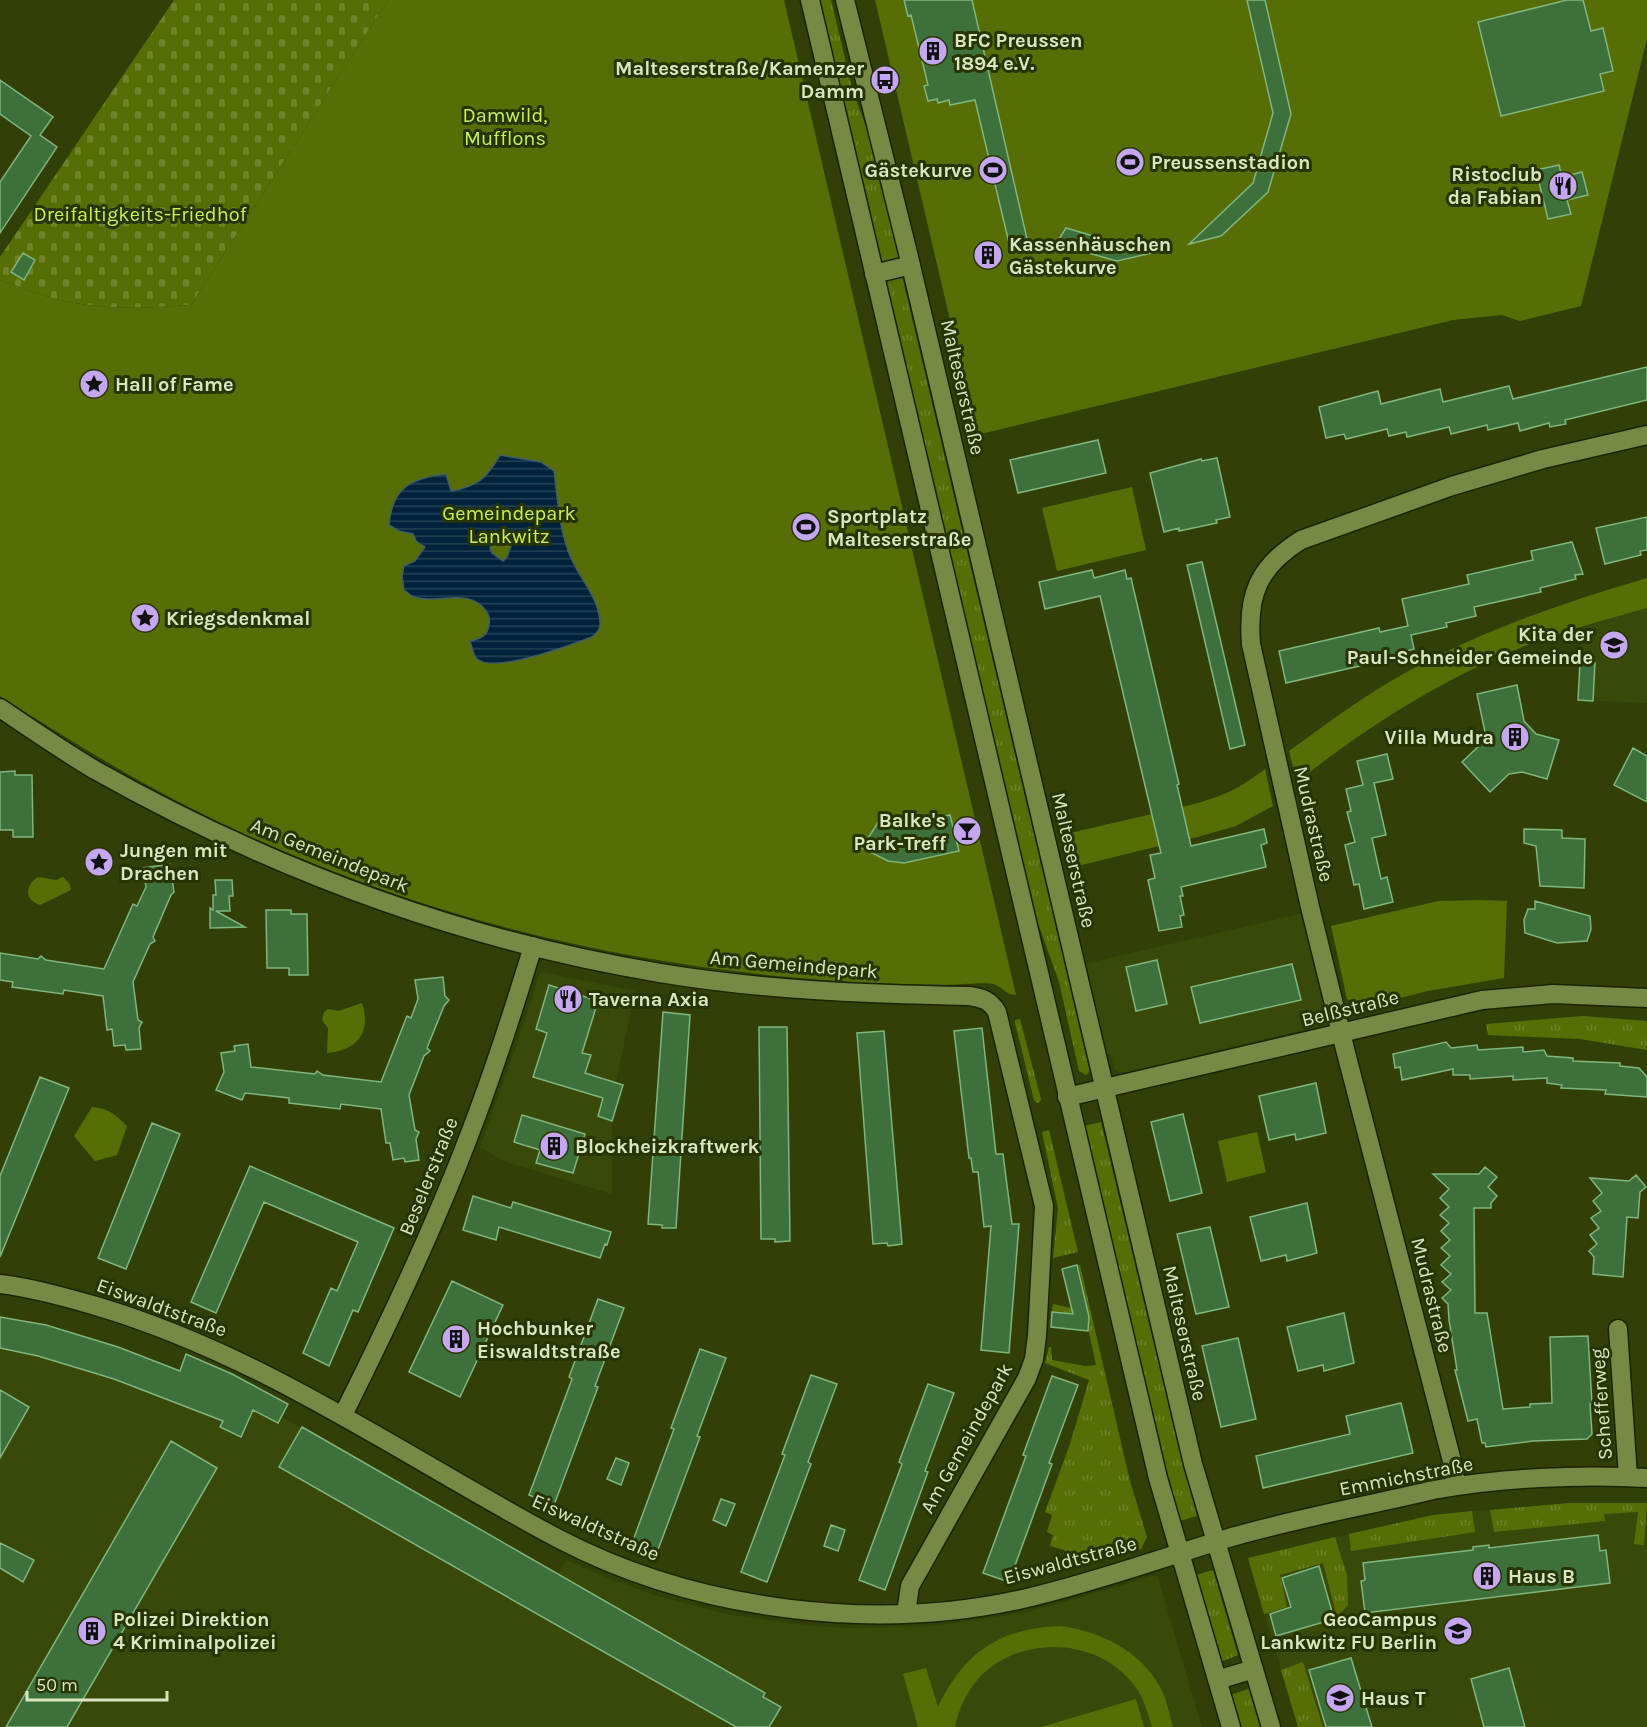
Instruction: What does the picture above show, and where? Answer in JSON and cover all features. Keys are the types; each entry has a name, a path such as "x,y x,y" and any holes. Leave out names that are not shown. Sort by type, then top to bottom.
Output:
{"street":[{"path":"810,0 1155,1467 1231,1727"},
{"name":"Malteserstraße","path":"845,0 878,126 1191,1454 1271,1727"},
{"path":"874,274 911,265"},
{"name":"Mudrastraße","path":"1456,1486 1453,1465 1308,895 1251,644 1249,618 1254,595 1264,573 1284,550 1316,533 1472,480 1555,456 1647,435"},
{"name":"Am Gemeindepark","path":"0,708 93,768 154,802 258,852 357,893 413,913 532,946 630,968 708,979 865,994 982,998 992,1003 997,1012 1044,1206 1034,1359 1027,1378 910,1586 906,1612"},
{"name":"Beselerstraße","path":"343,1415 394,1313 467,1142 492,1073 532,946"},
{"name":"Belßstraße","path":"1067,1097 1492,999 1553,994 1647,998"},
{"name":"Eiswaldtstraße","path":"0,1284 65,1297 170,1331 246,1364 343,1415 563,1541 617,1565 676,1586 738,1601 778,1607 863,1613 968,1608 1027,1598 1179,1553"},
{"name":"Schefferweg","path":"1618,1329 1629,1477"},
{"name":"Emmichstraße","path":"1179,1553 1216,1542 1456,1486 1529,1480 1647,1478"},
{"path":"1217,1680 1254,1669"}],"shaded area":[{"name":"Kita der Paul-Schneider Gemeinde","path":"1647,608 1647,703 1578,700 1581,627"},
{"path":"1304,913 1328,1024 1130,1072 1119,1072 1114,1069 1111,1054 1105,1056 1084,964"},
{"path":"540,972 635,991 616,1083 623,1085 612,1121 612,1194 503,1161 480,1147"},
{"path":"0,1317 46,1325 179,1371 186,1354 263,1390 282,1417 558,1574 566,1560 654,1595 726,1614 809,1626 848,1628 934,1626 1025,1613 1157,1575 1202,1727 0,1727"},
{"name":"GeoCampus Lankwitz FU Berlin","path":"1569,1503 1647,1503 1647,1727 1298,1727 1248,1558 1433,1515"}],"green space":[{"name":"Dreifaltigkeits-Friedhof","path":"174,0 388,0 191,305 127,308 77,304 44,296 0,280 0,257"},
{"name":"Gemeindepark Lankwitz","path":"388,0 784,0 1016,995 1009,994 989,983 944,985 844,981 744,972 646,958 550,938 454,913 360,882 268,844 177,801 87,750 0,696 0,280 77,304 127,308 191,305"},
{"path":"820,0 831,0 853,92 872,142 899,256 898,259 885,263 882,261"},
{"path":"875,0 1647,0 1647,39 1581,306 1520,321 1502,315 1453,320 977,435"},
{"path":"902,276 1089,1068 1086,1075 1079,1071 1059,982 1034,912 887,283 890,278"},
{"path":"1132,487 1146,550 1057,571 1042,508"},
{"path":"1647,578 1647,608 1536,642 1461,675 1376,725 1297,782 1289,751 1345,710 1397,678 1431,659 1501,628 1574,601"},
{"path":"1265,769 1273,806 1236,826 1190,839 1182,807 1226,793"},
{"path":"1152,814 1159,846 1078,866 1070,833"},
{"path":"38,877 56,880 63,877 70,884 71,890 40,905 31,900 28,892 31,884"},
{"path":"1438,901 1507,901 1504,978 1428,991 1363,1007 1347,999 1331,926"},
{"path":"362,1003 365,1023 359,1038 346,1049 327,1053 328,1028 322,1020 324,1012 328,1009 338,1011"},
{"path":"1583,1016 1647,1021 1647,1050 1580,1039 1488,1035 1486,1024"},
{"path":"1020,1019 1041,1099 1037,1103 1034,1100 1015,1023 1015,1020"},
{"path":"92,1107 111,1113 127,1126 117,1155 95,1161 74,1136"},
{"path":"1101,1122 1197,1516 1180,1521 1161,1453 1084,1126"},
{"path":"1049,1130 1078,1252 1053,1258 1058,1208 1042,1132"},
{"path":"1257,1132 1266,1172 1227,1182 1218,1141"},
{"path":"1078,1265 1080,1265 1130,1481 1147,1537 1141,1549 1081,1566 1064,1550 1050,1546 1053,1535 1047,1532 1052,1515 1045,1512 1070,1444 1089,1380 1045,1363 1049,1347 1051,1347 1052,1360 1085,1366 1096,1365 1088,1328 1089,1315 1052,1312 1053,1304 1072,1308 1087,1306"},
{"path":"1569,1503 1647,1503 1644,1545 1634,1544 1638,1512 1604,1514 1605,1521 1494,1532 1490,1510"},
{"path":"1472,1511 1475,1532 1351,1551 1349,1534 1433,1515"},
{"path":"1335,1537 1347,1575 1348,1605 1337,1617 1323,1563 1280,1575 1287,1607 1264,1614 1248,1558"},
{"path":"1213,1570 1238,1655 1223,1661 1196,1575"},
{"path":"1061,1626 1105,1638 1142,1663 1152,1674 1162,1692 1173,1727 1152,1727 1140,1695 1119,1669 1100,1657 1080,1650 1058,1647 1037,1648 1015,1654 996,1664 970,1689 955,1727 918,1727 903,1674 926,1668 938,1707 960,1671 986,1647 1020,1632"},
{"path":"1303,1662 1323,1727 1298,1727 1281,1670"},
{"path":"1249,1689 1260,1727 1241,1727 1231,1695"},
{"path":"1136,1699 1144,1727 1041,1727"}],"water":[{"path":"500,455 541,462 554,471 559,515 567,548 596,605 600,624 598,631 592,637 568,646 516,661 486,663 477,659 470,641 484,636 487,632 489,617 487,613 479,604 471,600 421,598 412,596 404,590 402,576 404,566 415,561 425,547 416,541 413,534 399,531 389,525 394,502 399,493 414,482 446,474 451,491 460,489 475,484","holes":["496,534 507,539 511,546 503,561 492,553 490,548"]}],"building":[{"path":"904,0 972,0 1027,239 1009,243 975,100 950,105 949,100 938,103 937,99 928,101 924,86 928,85 911,15 908,16"},
{"path":"1247,0 1265,0 1291,114 1268,192 1221,236 1189,244 1253,183 1273,113"},
{"path":"1567,0 1583,0 1591,31 1603,28 1613,71 1600,74 1604,91 1501,116 1478,22"},
{"path":"0,80 53,117 40,135 57,147 0,233 0,182 31,136 0,114"},
{"name":"Ristoclub da Fabian","path":"1559,165 1562,177 1582,172 1588,195 1567,200 1571,214 1548,219 1536,170"},
{"path":"1066,228 1152,253 1117,261 1056,244"},
{"path":"23,253 35,260 24,280 11,272"},
{"path":"1647,367 1647,400 1565,420 1566,424 1550,427 1549,423 1520,431 1518,423 1488,430 1487,425 1451,434 1449,427 1407,437 1406,432 1389,436 1387,429 1346,439 1344,434 1326,438 1319,407 1378,391 1381,404 1440,389 1443,402 1509,386 1513,399"},
{"path":"1098,440 1106,473 1018,493 1010,460"},
{"path":"1217,458 1230,517 1216,520 1217,523 1164,532 1150,473 1201,459 1202,461"},
{"path":"1647,517 1647,550 1640,551 1641,555 1605,564 1596,528"},
{"path":"1572,542 1583,574 1575,575 1576,579 1540,588 1541,592 1474,607 1476,616 1446,623 1447,627 1411,635 1414,649 1402,652 1403,656 1286,683 1279,651 1379,628 1380,632 1408,626 1402,599 1469,584 1467,575 1533,560 1531,551"},
{"path":"1202,562 1245,745 1230,749 1187,565"},
{"path":"1092,570 1094,578 1125,570 1127,579 1131,578 1179,784 1177,785 1191,846 1264,829 1267,843 1261,845 1266,867 1181,887 1183,896 1180,896 1184,915 1180,916 1182,927 1159,931 1148,880 1155,878 1150,855 1161,853 1100,596 1045,609 1039,582"},
{"path":"1580,662 1595,663 1593,701 1578,700"},
{"name":"Villa Mudra","path":"1517,685 1524,721 1536,734 1559,740 1547,779 1522,772 1509,774 1490,792 1462,762 1481,744 1485,732 1477,694"},
{"path":"1633,748 1647,756 1647,802 1614,785"},
{"path":"1387,754 1393,779 1374,783 1386,835 1372,838 1381,879 1387,877 1393,902 1364,909 1359,884 1354,885 1345,845 1355,842 1347,812 1351,811 1346,789 1363,785 1357,761"},
{"path":"15,771 15,775 32,775 33,837 13,837 13,830 0,830 0,772"},
{"path":"950,815 959,851 904,863 888,861 862,848 882,816 894,824 904,826"},
{"path":"1524,829 1562,830 1562,838 1585,839 1584,888 1540,886 1536,846 1524,843"},
{"path":"170,864 174,892 153,937 155,941 150,944 133,982 138,1020 142,1022 139,1028 141,1049 126,1050 125,1045 114,1046 112,1029 107,1030 103,996 64,990 63,994 12,987 13,982 0,980 0,953 38,959 41,956 46,960 104,969 133,904 137,906 146,887 143,868"},
{"path":"215,880 232,880 233,896 229,896 230,911 216,911 245,927 210,928 210,908 213,910 213,895 216,895"},
{"path":"1535,901 1590,916 1591,929 1587,941 1557,943 1525,933 1524,920 1528,909 1535,909"},
{"path":"266,910 291,910 291,914 307,914 308,975 289,975 289,968 267,968"},
{"path":"1157,960 1167,1004 1136,1011 1126,967"},
{"path":"1292,964 1301,1000 1200,1023 1191,987"},
{"path":"443,977 445,996 449,1000 444,1006 427,1048 430,1051 424,1056 409,1095 415,1130 419,1132 416,1139 419,1160 405,1162 404,1158 393,1160 390,1143 386,1143 381,1109 341,1104 340,1109 289,1103 289,1098 245,1093 242,1100 216,1090 224,1072 221,1053 235,1051 234,1046 248,1044 251,1067 315,1074 317,1071 323,1075 381,1082 407,1016 411,1018 418,999 415,980"},
{"path":"549,985 598,1001 582,1053 591,1055 585,1073 623,1085 612,1121 598,1116 603,1098 533,1077 547,1033 536,1029"},
{"path":"663,1012 690,1015 676,1228 662,1228 662,1225 648,1224"},
{"path":"759,1027 787,1027 790,1241 775,1242 775,1239 761,1239"},
{"path":"982,1028 996,1154 1003,1154 1012,1224 1019,1224 1009,1353 981,1350 991,1226 984,1227 978,1172 973,1172 971,1158 969,1158 954,1031"},
{"path":"884,1031 902,1244 888,1246 887,1243 873,1244 857,1033"},
{"path":"1446,1042 1451,1048 1477,1045 1478,1050 1523,1047 1523,1052 1544,1050 1547,1056 1573,1058 1573,1061 1620,1063 1620,1066 1639,1068 1647,1077 1647,1097 1605,1094 1606,1090 1561,1088 1562,1085 1547,1083 1547,1078 1513,1080 1513,1076 1470,1079 1470,1075 1453,1075 1453,1069 1402,1080 1400,1067 1395,1068 1393,1054"},
{"path":"40,1077 69,1088 0,1257 0,1176"},
{"path":"1316,1083 1326,1133 1296,1140 1295,1134 1269,1140 1259,1096"},
{"path":"1183,1114 1202,1193 1170,1201 1151,1122"},
{"name":"Blockheizkraftwerk","path":"522,1115 585,1134 573,1173 536,1163 540,1150 514,1142"},
{"path":"152,1123 180,1134 126,1269 98,1258"},
{"path":"250,1166 394,1228 358,1312 353,1310 329,1366 303,1353 331,1288 337,1291 358,1242 264,1202 216,1313 191,1302"},
{"path":"1485,1167 1497,1177 1488,1187 1497,1196 1491,1203 1491,1208 1474,1208 1475,1313 1487,1313 1503,1409 1552,1403 1550,1337 1588,1336 1592,1434 1587,1439 1533,1441 1486,1447 1485,1443 1482,1443 1477,1419 1468,1421 1455,1370 1457,1370 1448,1304 1442,1298 1451,1290 1442,1282 1451,1274 1441,1265 1450,1256 1441,1248 1450,1240 1441,1231 1449,1223 1440,1215 1449,1207 1440,1198 1449,1189 1433,1174 1479,1174"},
{"path":"1636,1175 1646,1187 1640,1192 1638,1218 1627,1217 1623,1277 1593,1274 1594,1257 1589,1251 1597,1244 1590,1235 1599,1228 1591,1218 1601,1211 1593,1201 1602,1193 1590,1178 1629,1181"},
{"path":"473,1196 511,1208 513,1202 611,1232 607,1245 605,1244 600,1258 499,1227 496,1240 463,1230"},
{"path":"1307,1203 1317,1253 1287,1261 1286,1255 1261,1261 1250,1217"},
{"path":"1210,1227 1229,1307 1196,1314 1177,1234"},
{"path":"1077,1265 1089,1317 1088,1331 1051,1327 1052,1312 1073,1314 1062,1269"},
{"name":"Hochbunker Eiswaldtstraße","path":"452,1281 503,1305 460,1397 409,1372"},
{"path":"598,1299 624,1308 595,1386 598,1387 554,1505 529,1495 572,1379 569,1377"},
{"path":"1344,1313 1354,1363 1324,1371 1323,1365 1298,1371 1287,1327"},
{"path":"0,1317 46,1325 118,1347 180,1371 186,1354 232,1374 288,1404 278,1423 253,1410 241,1437 220,1427 223,1421 114,1379 38,1356 0,1348"},
{"path":"1238,1338 1256,1419 1221,1427 1202,1346"},
{"path":"700,1349 726,1358 697,1436 700,1437 656,1555 631,1546 674,1429 671,1428"},
{"path":"811,1375 837,1384 808,1462 811,1464 767,1582 741,1572 785,1455 782,1454"},
{"path":"1052,1376 1078,1385 1009,1582 983,1573 1026,1456 1023,1455"},
{"path":"928,1384 954,1393 885,1590 859,1580 902,1464 899,1462"},
{"path":"0,1390 29,1407 0,1458"},
{"path":"1401,1403 1413,1453 1263,1488 1256,1456 1350,1434 1346,1416"},
{"path":"302,1427 765,1693 763,1697 781,1707 769,1727 736,1727 279,1467"},
{"name":"Polizei Direktion 4 Kriminalpolizei","path":"171,1441 217,1468 67,1727 6,1727"},
{"path":"616,1458 629,1463 621,1485 607,1479"},
{"path":"721,1499 735,1504 726,1526 713,1520"},
{"path":"831,1525 845,1530 838,1551 824,1546"},
{"name":"Haus B","path":"1598,1535 1600,1551 1606,1550 1610,1583 1365,1613 1361,1581 1365,1580 1363,1563 1473,1550 1473,1547 1489,1545 1489,1548"},
{"path":"0,1543 34,1560 23,1582 0,1568"},
{"path":"1319,1566 1334,1619 1276,1636 1270,1614 1291,1607 1282,1578"},
{"name":"Haus T","path":"1351,1658 1372,1727 1326,1727 1309,1670"},
{"path":"1509,1668 1525,1727 1484,1727 1471,1679"}],"place":[{"name":"BFC Preussen 1894 e.V.","path":"933,51"},
{"name":"Malteserstraße/Kamenzer Damm","path":"885,80"},
{"name":"Preussenstadion","path":"1130,162"},
{"name":"Gästekurve","path":"993,170"},
{"name":"Ristoclub da Fabian","path":"1563,186"},
{"name":"Kassenhäuschen Gästekurve","path":"988,255"},
{"name":"Hall of Fame","path":"94,384"},
{"name":"Sportplatz Malteserstraße","path":"806,527"},
{"name":"Kriegsdenkmal","path":"145,618"},
{"name":"Kita der Paul-Schneider Gemeinde","path":"1614,645"},
{"name":"Villa Mudra","path":"1515,737"},
{"name":"Balke's Park-Treff","path":"967,831"},
{"name":"Jungen mit Drachen","path":"99,862"},
{"name":"Taverna Axia","path":"568,999"},
{"name":"Blockheizkraftwerk","path":"554,1146"},
{"name":"Hochbunker Eiswaldtstraße","path":"456,1339"},
{"name":"Haus B","path":"1487,1576"},
{"name":"Polizei Direktion 4 Kriminalpolizei","path":"92,1631"},
{"name":"GeoCampus Lankwitz FU Berlin","path":"1458,1631"},
{"name":"Haus T","path":"1340,1698"}],"park label":[{"name":"Damwild, Mufflons","path":"505,126"}]}
